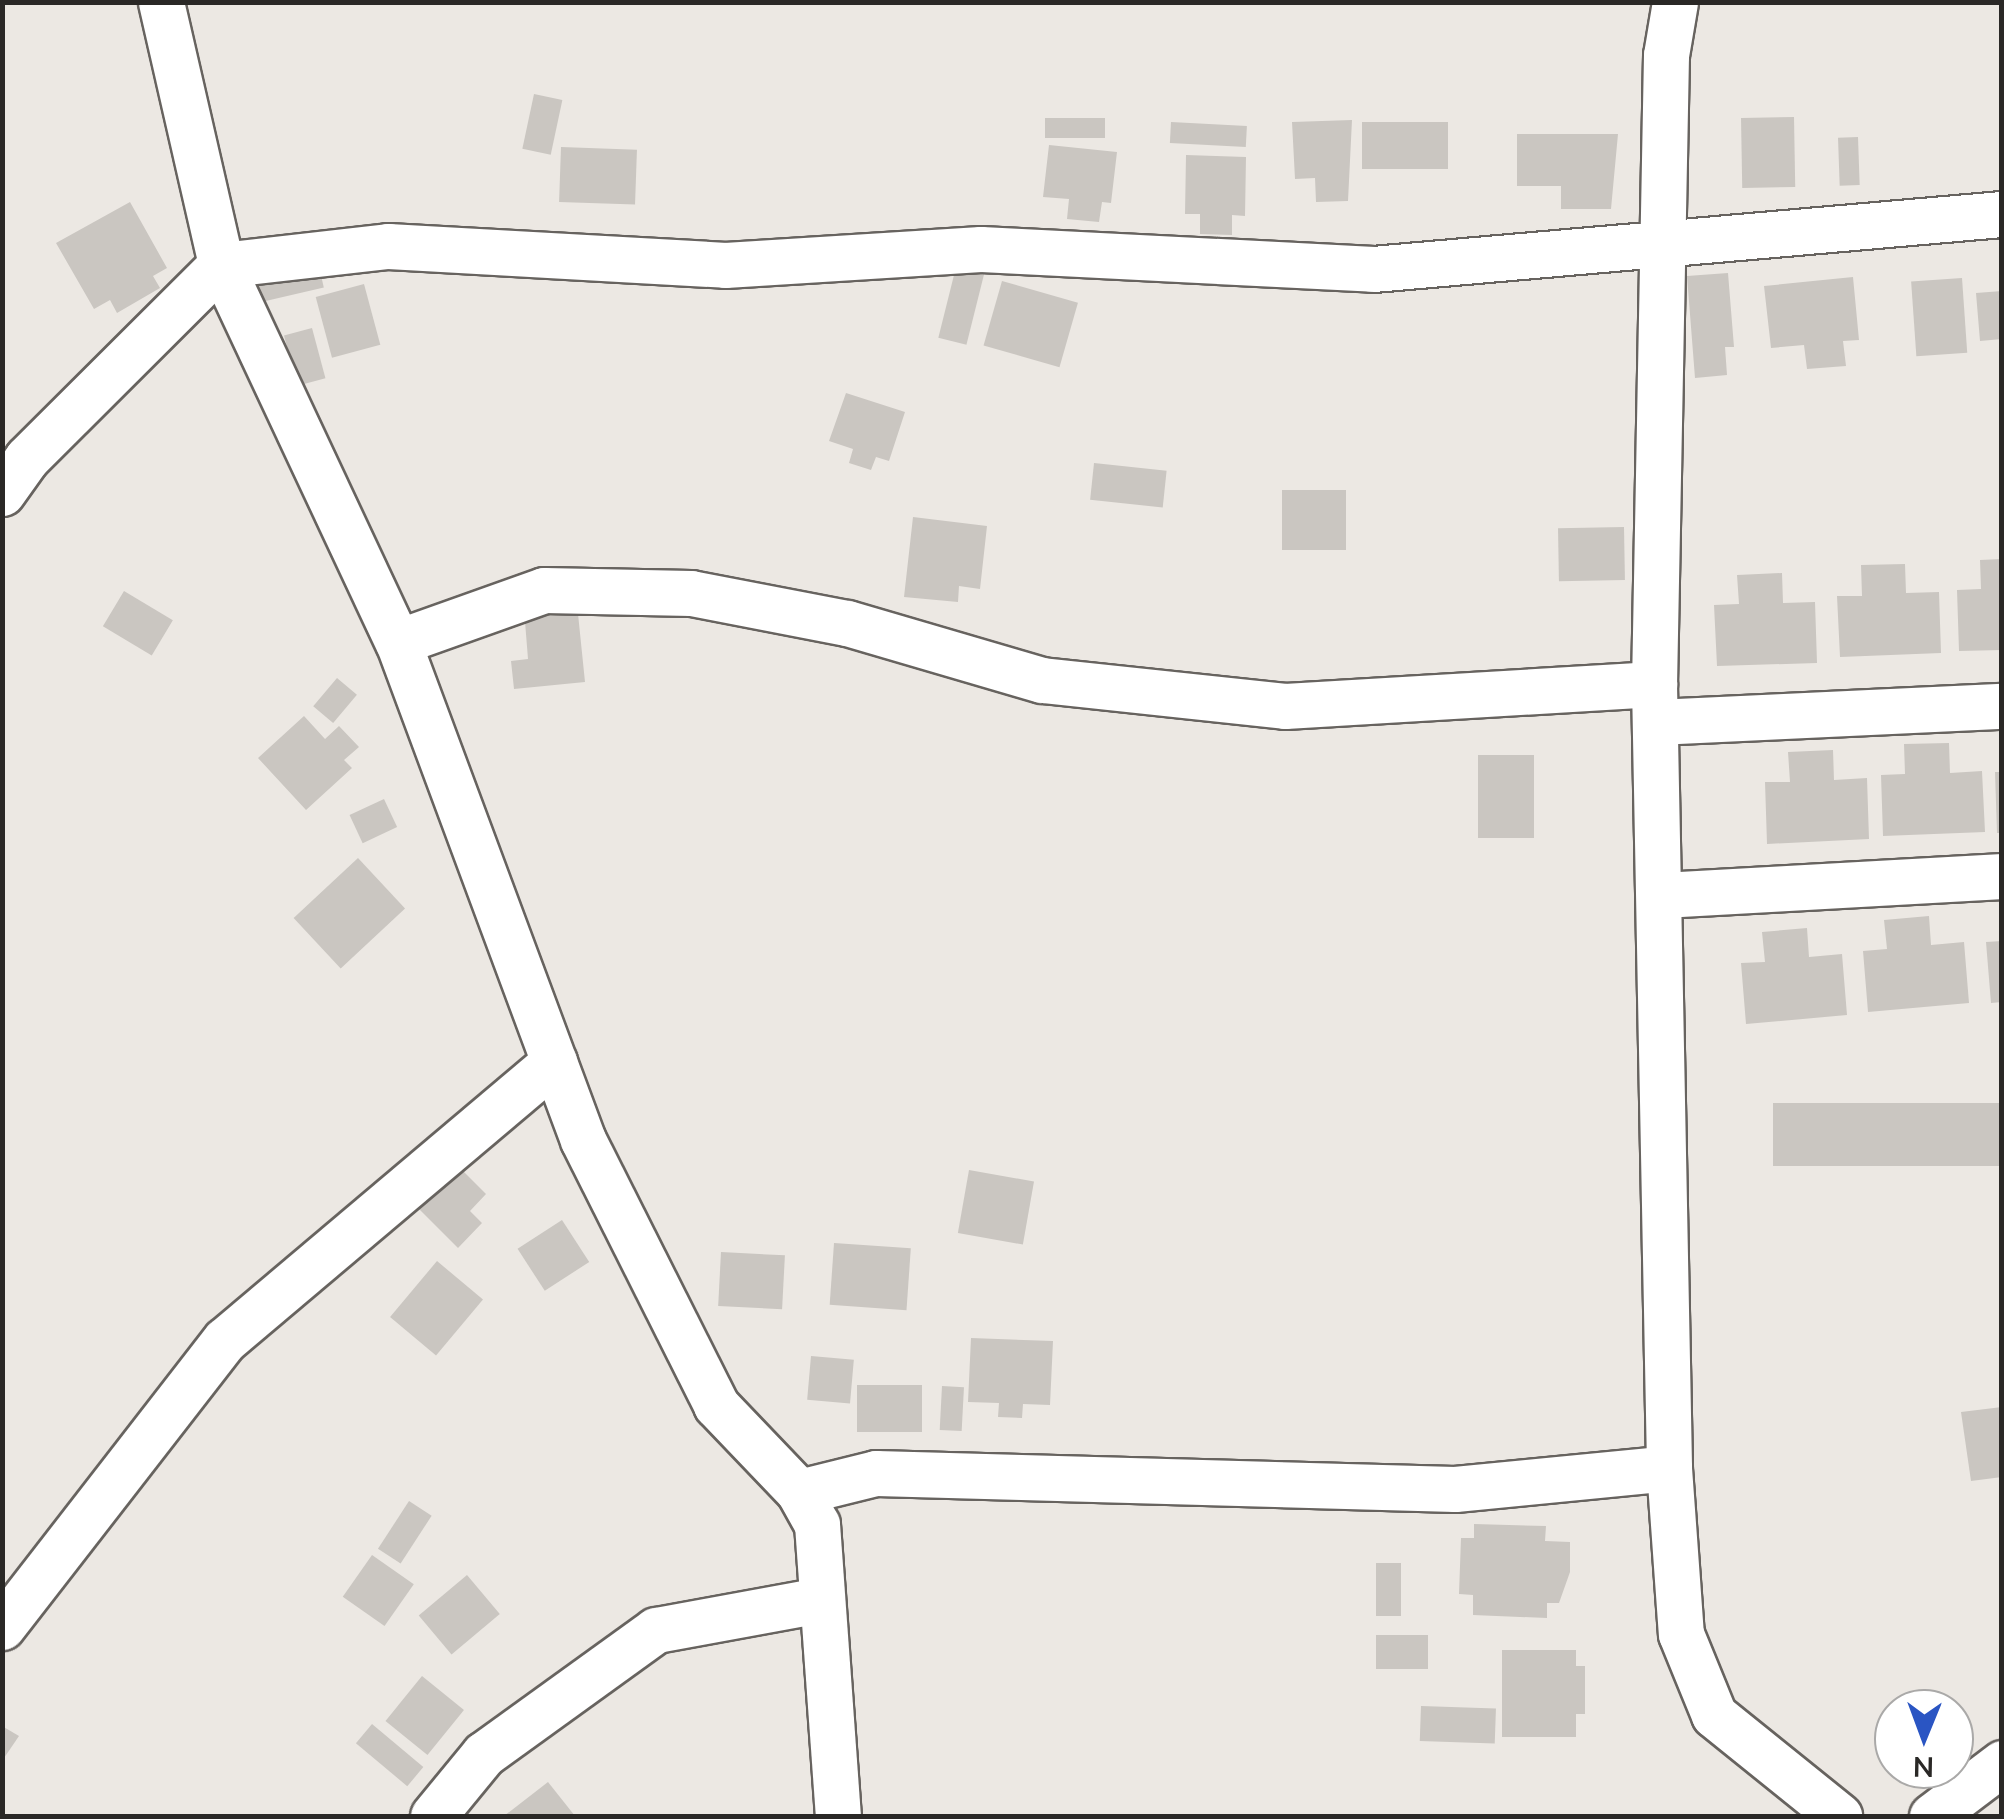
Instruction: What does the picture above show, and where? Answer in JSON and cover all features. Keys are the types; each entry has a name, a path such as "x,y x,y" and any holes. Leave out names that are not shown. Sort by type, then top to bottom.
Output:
{"street":[{"path":"161,2 221,265 398,642 583,1140 716,1405 799,1492 818,1524 820,1600 838,1816"},
{"path":"1676,2 1666,55 1656,703 1669,1468 1681,1634 1714,1715 1839,1816"},
{"path":"2,493 27,458 221,265 388,246 724,265 981,250 1373,270 1663,248 2002,214"},
{"path":"398,642 544,590 691,593 847,622 1042,680 1284,706 2002,706"},
{"path":"1662,895 2002,876"},
{"path":"2,1627 225,1340 554,1062"},
{"path":"799,1492 876,1473 1455,1489 1669,1468"},
{"path":"432,1816 484,1754 656,1630 820,1600"},
{"path":"1932,1816 2002,1763"}],"building":[{"path":"534,94 562,100 551,155 522,149"},
{"path":"1794,117 1795,187 1742,188 1741,118"},
{"path":"1045,118 1105,118 1105,138 1045,138"},
{"path":"1352,120 1348,201 1316,202 1315,178 1295,179 1292,122"},
{"path":"1171,122 1247,126 1246,147 1170,143"},
{"path":"1362,122 1448,122 1448,169 1362,169"},
{"path":"1517,134 1618,134 1611,209 1561,209 1561,186 1517,186"},
{"path":"1858,137 1860,185 1840,186 1838,138"},
{"path":"1049,145 1117,152 1111,203 1102,202 1099,222 1067,219 1069,199 1043,197"},
{"path":"561,147 637,150 635,205 559,202"},
{"path":"1186,155 1246,157 1245,216 1232,215 1232,235 1200,234 1200,214 1185,214"},
{"path":"130,202 167,268 153,276 160,288 117,313 110,300 94,309 56,243"},
{"path":"956,267 984,274 966,345 938,338"},
{"path":"320,271 324,288 262,302 259,285"},
{"path":"1728,273 1734,347 1725,347 1727,375 1695,378 1687,276"},
{"path":"1853,277 1859,340 1843,341 1846,366 1807,369 1804,345 1771,348 1764,286"},
{"path":"1962,278 1967,353 1916,356 1911,282"},
{"path":"1002,281 1078,303 1059,367 984,345"},
{"path":"364,284 380,345 332,358 316,297"},
{"path":"2002,291 2002,339 1980,341 1976,293"},
{"path":"312,328 325,378 297,386 284,336"},
{"path":"846,393 905,412 889,461 876,457 871,470 849,463 853,449 829,441"},
{"path":"1094,463 1167,471 1163,507 1090,500"},
{"path":"1282,490 1346,490 1346,550 1282,550"},
{"path":"913,517 987,526 980,589 959,586 958,602 904,597"},
{"path":"1624,527 1625,580 1559,581 1558,528"},
{"path":"2002,559 2002,650 1959,651 1957,590 1981,589 1980,560"},
{"path":"1905,564 1906,593 1939,592 1941,653 1840,657 1837,596 1862,596 1861,565"},
{"path":"1782,573 1783,603 1815,602 1817,663 1717,666 1714,605 1739,604 1737,575"},
{"path":"124,591 173,620 152,656 103,626"},
{"path":"577,604 585,682 514,689 511,661 528,659 524,609"},
{"path":"337,678 357,695 333,723 313,706"},
{"path":"304,716 325,739 339,726 359,747 344,760 352,768 306,810 258,758"},
{"path":"1949,743 1950,773 1982,771 1985,832 1883,836 1881,775 1905,774 1904,744"},
{"path":"1833,750 1834,780 1867,778 1869,839 1767,844 1765,782 1790,782 1788,752"},
{"path":"1478,755 1534,755 1534,838 1478,838"},
{"path":"1995,772 2002,772 2002,833 1997,833"},
{"path":"384,799 397,827 363,843 350,815"},
{"path":"358,858 405,908 341,968 294,918"},
{"path":"1929,916 1931,945 1964,942 1969,1003 1868,1012 1863,951 1887,949 1884,920"},
{"path":"1807,928 1809,957 1842,954 1847,1015 1746,1024 1741,963 1765,962 1762,932"},
{"path":"2002,941 2002,1002 1991,1003 1986,942"},
{"path":"1773,1103 2002,1103 2002,1166 1773,1166"},
{"path":"453,1161 486,1194 470,1211 482,1223 458,1248 412,1202"},
{"path":"969,1170 1034,1181 1023,1244 958,1233"},
{"path":"562,1220 589,1262 545,1291 518,1249"},
{"path":"834,1243 911,1248 906,1310 830,1305"},
{"path":"721,1252 785,1255 782,1309 718,1306"},
{"path":"437,1261 483,1300 436,1355 390,1317"},
{"path":"971,1338 1053,1341 1050,1405 1023,1404 1022,1418 998,1417 999,1403 968,1402"},
{"path":"811,1356 854,1360 850,1404 807,1400"},
{"path":"857,1385 922,1385 922,1432 857,1432"},
{"path":"942,1386 964,1387 962,1431 940,1430"},
{"path":"2002,1407 2002,1477 1971,1481 1961,1412"},
{"path":"409,1501 432,1516 401,1564 378,1549"},
{"path":"1474,1524 1546,1526 1545,1541 1570,1542 1570,1572 1559,1603 1547,1603 1547,1618 1473,1615 1473,1595 1459,1594 1461,1538 1474,1538"},
{"path":"372,1555 414,1584 385,1626 343,1597"},
{"path":"1376,1563 1401,1563 1401,1616 1376,1616"},
{"path":"467,1575 500,1614 452,1655 419,1615"},
{"path":"1376,1635 1428,1635 1428,1669 1376,1669"},
{"path":"1502,1650 1576,1650 1576,1666 1585,1666 1585,1714 1576,1714 1576,1737 1502,1737"},
{"path":"422,1676 464,1710 427,1755 385,1721"},
{"path":"1421,1706 1496,1709 1495,1744 1420,1741"},
{"path":"372,1724 423,1767 407,1786 356,1743"},
{"path":"2,1726 19,1736 2,1761"},
{"path":"548,1782 575,1816 504,1816"}]}
